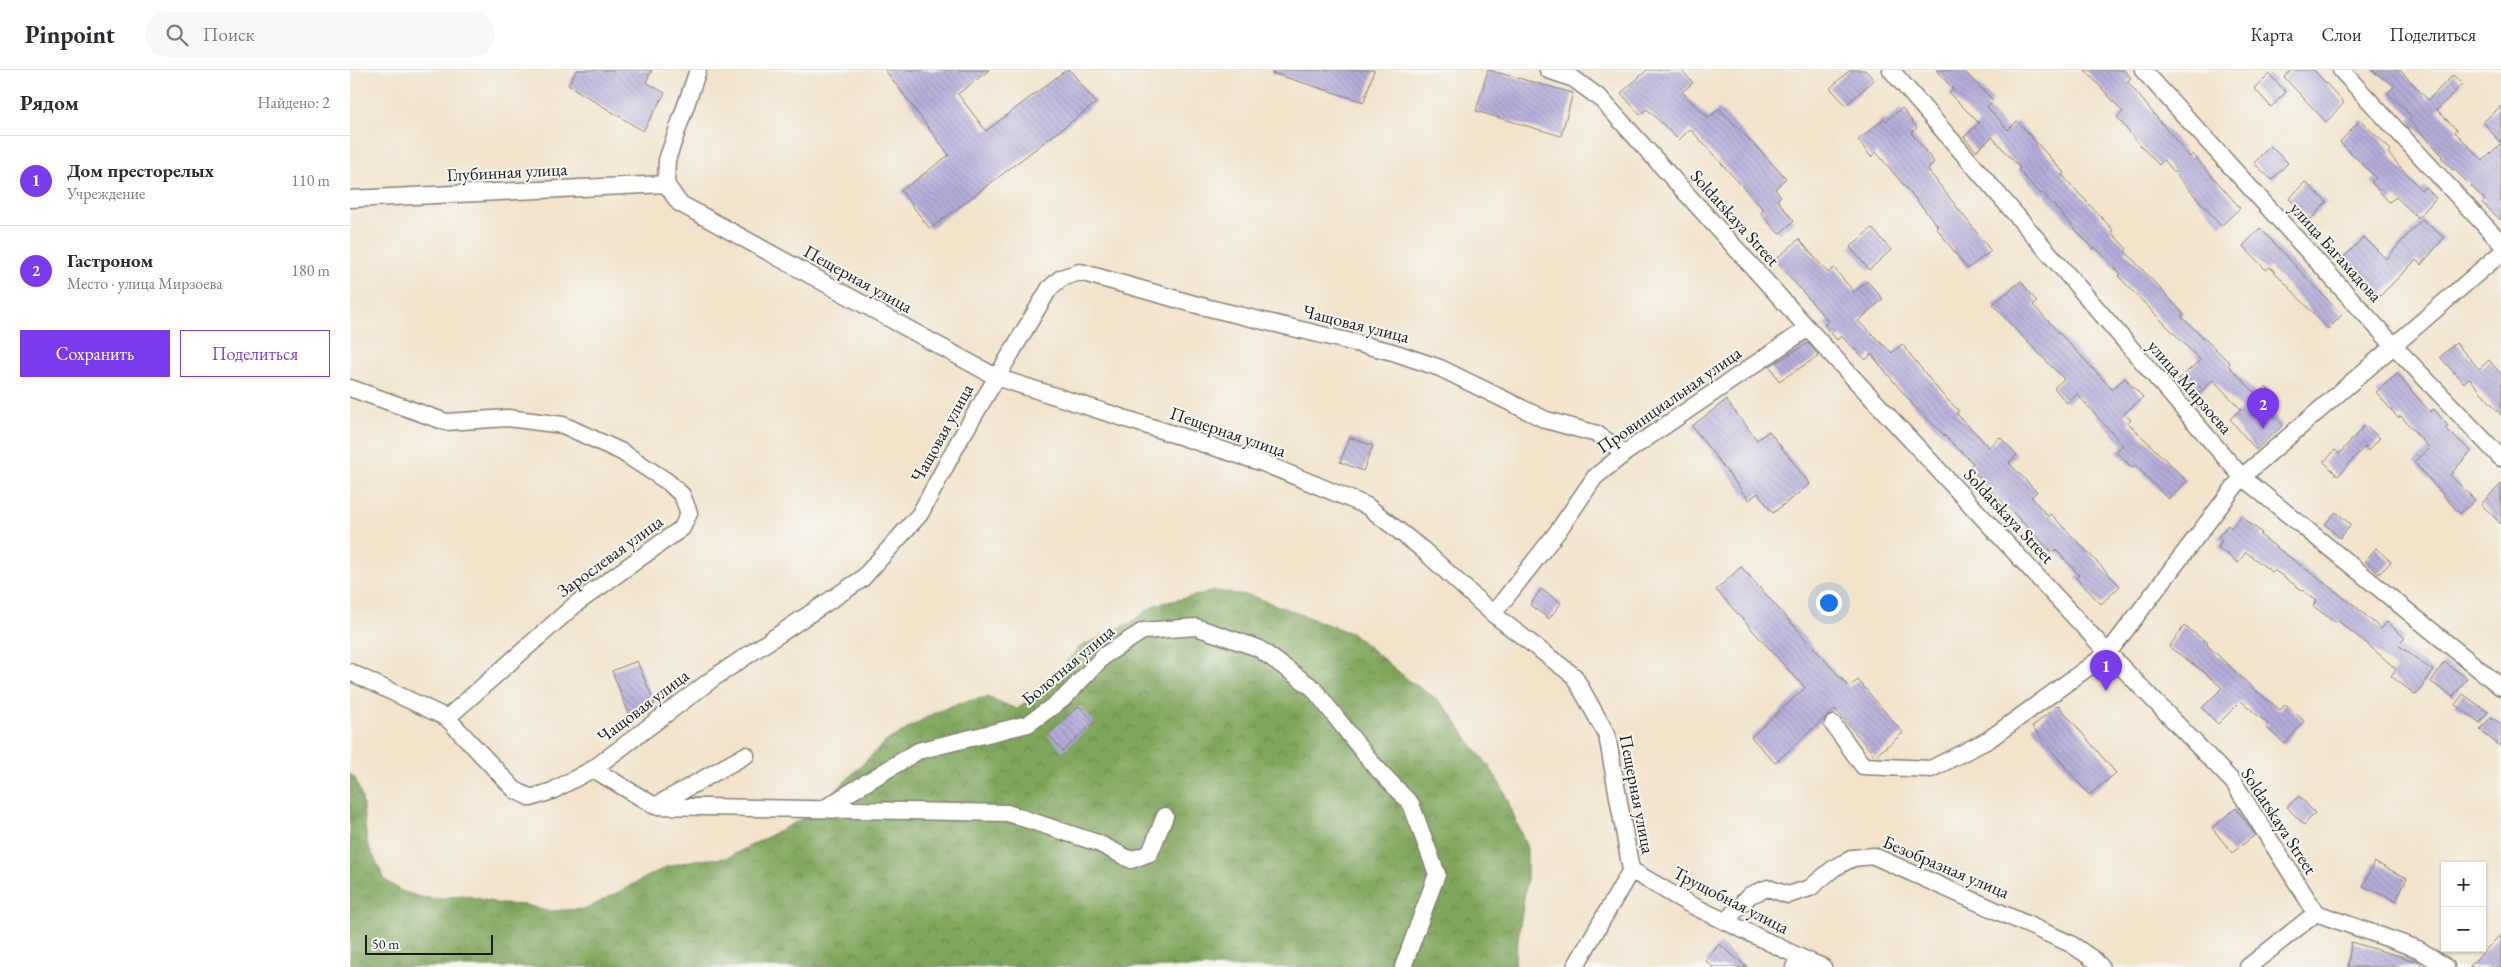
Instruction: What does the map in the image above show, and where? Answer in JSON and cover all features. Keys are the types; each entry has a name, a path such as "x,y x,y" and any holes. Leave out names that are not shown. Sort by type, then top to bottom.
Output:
{"street":[{"path":"666,184 667,160 698,70"},
{"name":"Soldatskaya Street","path":"1548,70 1574,79 1601,99 1808,328 2108,653 2234,783 2316,913"},
{"name":"улица Мирзоева","path":"1891,70 2242,477 2501,687"},
{"name":"улица Багамадова","path":"2143,70 2395,347 2501,458"},
{"path":"2341,70 2501,243"},
{"name":"Глубинная улица","path":"350,199 666,184"},
{"name":"Пещерная улица","path":"666,184 679,203 996,378 1263,463 1367,506 1422,549 1493,614 1574,676 1607,735 1631,870 1575,967"},
{"path":"1833,724 1862,766 1931,769 1988,740 2108,653 2242,477 2395,347 2501,253"},
{"name":"Чащовая улица","path":"350,672 447,718 515,790 531,798 552,791 593,770 715,677 862,579 920,514 1048,289 1061,278 1080,272 1201,306 1393,352 1440,368 1546,420 1597,434 1625,453"},
{"name":"Провинциальная улица","path":"1493,614 1558,531 1595,477 1625,453 1808,328"},
{"name":"Зарослевая улица","path":"350,388 446,422 508,418 563,425 622,452 668,482 682,495 689,512 682,528 577,603 447,718"},
{"name":"Болотная улица","path":"823,809 918,752 1028,724 1063,699 1105,655 1143,631 1196,627 1258,648 1313,688 1372,762 1411,804 1437,874 1403,967"},
{"path":"656,806 746,755"},
{"path":"593,770 656,806 1007,813 1098,843 1131,860 1150,853 1165,816"},
{"name":"Безобразная улица","path":"1726,921 1750,895 1768,888 1788,895 1796,893 1810,888 1834,868 1853,858 1874,856 2071,944 2101,967"},
{"name":"Трущобная улица","path":"1631,870 1689,904 1726,921 1799,963 1822,967"},
{"path":"2248,967 2316,913 2418,949 2446,967"}],"green space":[{"path":"1215,591 1252,596 1353,634 1411,682 1437,699 1452,715 1468,740 1489,766 1503,789 1527,848 1527,878 1514,967 350,967 350,774 355,778 362,798 367,843 385,880 401,891 420,897 438,899 463,895 501,904 526,905 546,911 586,909 666,867 695,860 727,858 813,813 885,742 934,713 959,703 987,697 1017,709 1048,685 1078,648 1130,623 1155,605"}],"building":[{"path":"577,70 652,70 646,82 665,93 643,131 568,85"},
{"path":"885,70 989,70 958,94 986,131 1066,70 1070,70 1096,103 930,229 901,191 949,155"},
{"path":"1272,70 1374,70 1364,102 1272,73"},
{"path":"1488,70 1573,93 1561,136 1476,111"},
{"path":"1647,70 1681,70 1693,83 1682,92 1709,118 1719,108 1786,178 1775,189 1781,196 1777,200 1794,221 1779,234 1761,213 1764,210 1690,129 1679,140 1647,109 1640,115 1621,93"},
{"path":"1850,70 1865,70 1874,80 1846,105 1830,88"},
{"path":"1936,70 1963,70 1993,100 1987,107 2008,130 2017,121 2064,173 2062,175 2113,230 2111,232 2127,249 2125,251 2184,314 2181,316 2230,363 2228,365 2257,395 2266,387 2280,402 2269,411 2283,425 2256,450 2230,419 2241,409 2213,380 2195,397 2178,380 2200,360 2118,276 2121,274 2095,247 2093,249 2043,193 2041,194 2018,170 2020,168 1992,137 1976,151 1964,137 1979,123 1949,93 1953,89"},
{"path":"2085,70 2124,70 2131,78 2127,81 2163,125 2190,157 2193,154 2240,208 2221,226 2164,160 2159,165 2139,144 2117,117 2123,112"},
{"path":"2292,70 2314,70 2344,103 2326,122 2284,77"},
{"path":"2371,70 2400,70 2428,100 2453,75 2462,84 2437,110 2483,161 2501,143 2501,220 2482,203 2485,200 2453,170 2441,157 2443,156 2409,120 2412,117 2388,93 2395,86"},
{"path":"2269,74 2286,92 2271,107 2254,88"},
{"path":"2501,106 2501,143 2483,122"},
{"path":"1902,108 1917,128 1911,133 1934,162 1928,170 1991,251 1967,269 1936,227 1938,226 1876,152 1871,157 1858,140 1884,119 1886,121"},
{"path":"2360,120 2391,150 2388,153 2421,190 2425,187 2436,198 2418,218 2396,197 2389,202 2371,182 2376,178 2340,142"},
{"path":"2270,146 2288,163 2272,180 2254,163"},
{"path":"2305,182 2327,202 2311,219 2289,199"},
{"path":"2422,219 2444,238 2421,265 2416,260 2380,296 2343,258 2364,237 2386,259"},
{"path":"1872,228 1891,250 1869,270 1850,247"},
{"path":"2260,228 2342,315 2328,329 2270,267 2266,270 2243,246"},
{"path":"1799,239 1828,273 1834,268 1854,292 1867,281 1883,299 1858,321 1892,353 1902,344 1940,392 1959,411 1956,413 1989,447 2000,437 2017,455 2009,463 2037,492 2031,497 2048,516 2051,514 2120,586 2101,604 2076,578 2079,575 2056,550 2052,553 1969,467 1973,463 1914,406 1871,354 1866,360 1841,336 1837,340 1824,325 1828,321 1775,260"},
{"path":"2021,281 2037,302 2033,305 2112,389 2125,378 2143,397 2124,414 2131,420 2128,423 2187,481 2168,499 2136,466 2133,468 2116,452 2123,445 2077,394 2067,403 2054,388 2064,379 1993,304"},
{"path":"1808,343 1819,356 1779,381 1770,366"},
{"path":"2456,343 2479,369 2489,360 2501,374 2501,415 2469,378 2464,383 2440,357"},
{"path":"2397,374 2430,412 2434,409 2448,426 2445,428 2471,451 2450,475 2475,500 2460,514 2414,462 2429,448 2401,416 2398,418 2376,392"},
{"path":"1726,400 1757,440 1769,431 1810,484 1773,513 1758,493 1749,500 1692,426"},
{"path":"2365,425 2380,438 2368,451 2364,447 2338,476 2324,462 2335,450 2339,454"},
{"path":"1350,437 1373,446 1363,471 1340,462"},
{"path":"2501,484 2501,524 2481,504"},
{"path":"2336,512 2351,525 2340,538 2325,524"},
{"path":"2241,516 2262,533 2260,535 2355,606 2381,629 2387,622 2405,638 2398,645 2433,671 2416,695 2391,676 2396,669 2365,642 2337,620 2335,622 2313,606 2317,601 2274,570 2272,572 2246,552 2238,563 2218,547 2222,541 2218,537 2228,525 2231,528"},
{"path":"2376,548 2391,562 2379,574 2365,561"},
{"path":"1741,567 1849,687 1858,680 1903,733 1875,756 1835,709 1775,763 1751,737 1805,688 1716,590"},
{"path":"1541,589 1561,603 1549,619 1530,605"},
{"path":"2184,626 2208,643 2207,645 2252,687 2280,710 2285,704 2304,721 2285,744 2266,727 2268,724 2241,701 2218,724 2202,708 2222,688 2204,672 2169,647"},
{"path":"637,661 655,704 629,714 612,671"},
{"path":"2444,662 2467,678 2453,697 2431,682"},
{"path":"2463,694 2488,712 2480,723 2455,705"},
{"path":"2058,705 2116,773 2089,795 2032,727"},
{"path":"1079,706 1094,722 1063,751 1048,734"},
{"path":"2491,717 2501,724 2501,747 2480,730"},
{"path":"2299,796 2315,813 2304,825 2287,807"},
{"path":"2236,808 2255,835 2232,853 2212,828"},
{"path":"2374,862 2407,878 2396,901 2363,886"},
{"path":"2501,934 2501,967 2469,967 2484,952 2486,952 2486,949"},
{"path":"2351,942 2419,962 2424,967 2348,967"},
{"path":"1719,944 1747,967 1713,967 1706,961"}],"place":[{"name":"Гастроном","path":"2263,429"},
{"name":"Дом престорелых","path":"2106,691"}]}
